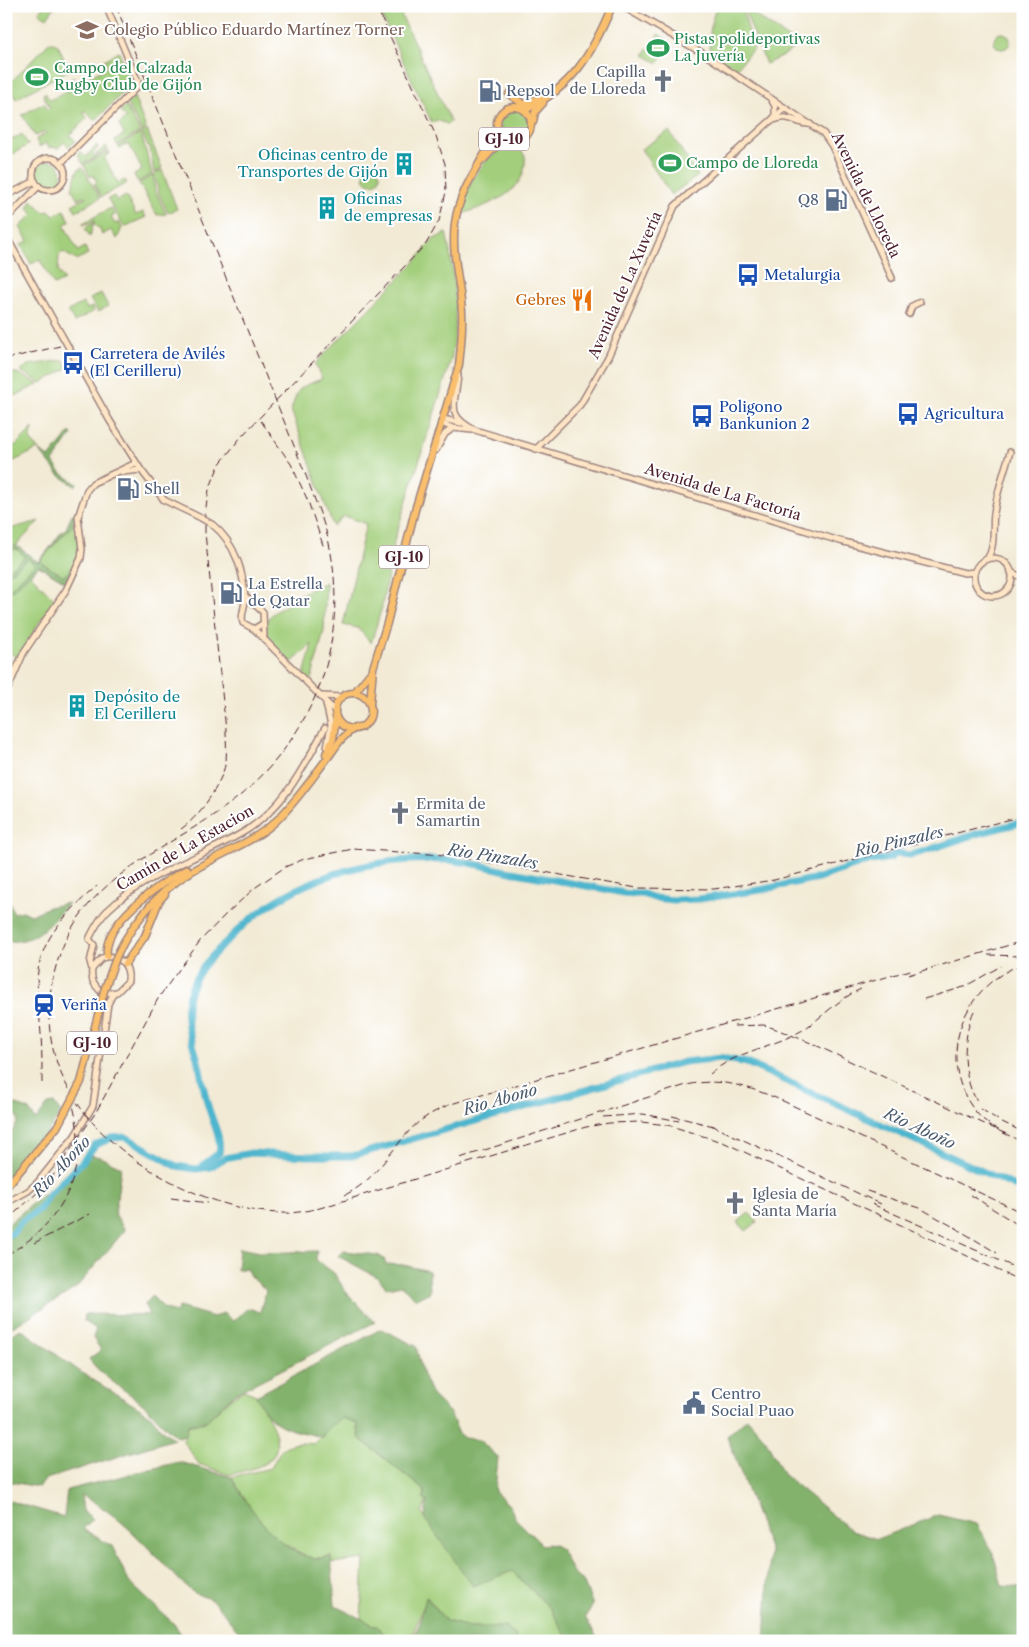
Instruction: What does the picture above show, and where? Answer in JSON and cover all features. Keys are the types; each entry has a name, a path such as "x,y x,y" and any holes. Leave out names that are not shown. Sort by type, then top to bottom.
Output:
{"highway":[{"name":"GJ-10","path":"476,167 497,145 506,140 517,142 529,135 535,112 582,65 594,46 612,6"},
{"path":"509,94 523,104 533,102 547,92 557,90"},
{"name":"GJ-10","path":"6,1187 57,1127 81,1082 104,991 117,955 139,916 172,884 207,862 256,836 276,821 290,807 340,740 355,728 367,722 371,710 373,669 459,365 462,344 462,311 455,255 455,223 462,195 498,129 499,116 503,111 512,107 525,110 543,102"},
{"name":"GJ-10","path":"525,110 530,116 532,124"},
{"name":"GJ-10","path":"498,129 506,140"},
{"name":"GJ-10","path":"354,693 373,669"},
{"path":"342,697 354,693 360,694 370,704"},
{"name":"GJ-10","path":"316,773 331,744 336,706 342,697"},
{"path":"336,714 342,725 355,728"},
{"path":"125,964 145,936 159,901 165,894 220,856"},
{"path":"107,956 110,936 123,917 165,881 195,865 207,862"}],"street":[{"path":"61,163 135,90 138,82 106,6"},
{"name":"Avenida de Lloreda","path":"622,6 704,54 813,125 828,140 892,278"},
{"path":"769,97 775,106 773,119 787,117 804,124 813,125"},
{"name":"Avenida de La Xuvería","path":"536,449 580,405 608,357 675,206 785,108"},
{"path":"52,158 61,163 65,172 61,185 48,190 39,186 35,181 35,167 41,160 52,158"},
{"path":"6,196 35,181"},
{"path":"6,219 39,186"},
{"path":"6,236 70,352 141,470 164,500 213,525 228,539 235,552 244,595 243,623 254,628 264,637 296,674 336,714"},
{"path":"909,314 912,306 920,302"},
{"path":"459,365 452,403 455,414 462,424"},
{"name":"Avenida de La Factoría","path":"442,421 453,428 475,430"},
{"name":"Avenida de La Factoría","path":"442,421 462,424 475,430 536,449 840,541 965,573 975,572"},
{"path":"431,459 441,439 453,428"},
{"path":"987,559 992,549 994,514 1010,452"},
{"path":"6,693 24,652 66,590 81,558 82,549 78,517 87,490 92,482 119,472 136,463"},
{"path":"119,472 141,470"},
{"path":"992,549 997,558 1006,563 1012,572 1023,579"},
{"path":"997,558 987,559 979,564 975,572 975,582 981,591 990,595 1002,593 1011,583 1023,579"},
{"path":"1011,583 1012,572"},
{"name":"Avenida de La Factoría","path":"965,573 975,582"},
{"path":"244,595 263,612 264,637"},
{"path":"244,610 256,606"},
{"path":"254,628 262,624"},
{"path":"322,698 342,697"},
{"path":"322,698 328,707 331,725 324,757"},
{"name":"Camín de La Estacion","path":"90,958 94,947 89,939 106,911 142,885 248,830 266,816 292,787 325,728"},
{"path":"92,969 96,962 107,956 113,956 125,964 128,969 128,981 120,991 113,994 102,993"},
{"path":"90,958 96,962"},
{"path":"90,958 92,982 102,993 108,1004"},
{"path":"6,1203 28,1191 37,1183 74,1137 93,1106 108,1004 113,994"}],"green space":[{"path":"43,6 55,6 47,18 39,13"},
{"path":"377,6 397,6 451,122 447,124 437,120 432,123"},
{"path":"717,6 741,6 754,48 735,70 718,61 711,53 710,32"},
{"path":"743,7 798,45 783,56 766,64"},
{"path":"999,33 1005,33 1010,38 1008,47 999,49 994,44 994,38"},
{"name":"Pistas polideportivas La Juvería","path":"658,34 671,42 658,63 644,55"},
{"name":"Campo del Calzada Rugby Club de Gijón","path":"50,42 58,45 67,66 72,64 74,67 16,99 9,84"},
{"path":"119,52 132,83 95,121 85,111 83,112 87,118 70,135 76,141 69,147 64,142 58,148 48,147 46,143 39,147 36,139 46,133 45,131 35,136 22,115 44,103 47,109 50,108 43,94 45,93 50,100 73,88 75,92 78,91 71,78 74,77 79,86 83,86 84,80 107,67 104,60"},
{"path":"134,97 146,128 142,131 127,104"},
{"path":"126,106 140,132 117,145 115,141 124,134 119,125 126,118 120,111"},
{"path":"515,109 521,110 529,118 529,130 521,138 515,139 509,138 501,130 500,124 501,118 509,110"},
{"path":"147,130 162,168 154,173 150,147 148,147 142,132"},
{"name":"Campo de Lloreda","path":"669,131 698,176 671,195 641,149"},
{"path":"141,133 152,174 138,182 134,175 142,170 129,144 119,148 118,146"},
{"path":"22,134 28,145 11,155 6,143"},
{"path":"97,145 98,148 92,154 94,156 106,146 108,150 83,164 78,154 80,151 86,157"},
{"path":"512,145 518,146 525,156 524,169 520,180 504,196 494,202 460,215 466,194 477,172 493,155"},
{"path":"109,151 110,153 104,157 118,183 125,180 127,183 101,197 94,184 97,182 93,175 90,177 84,165"},
{"path":"49,161 58,165 62,174 58,183 49,187 40,183 36,174 40,165"},
{"path":"82,167 100,198 76,211 72,205 86,197 78,199 72,189 77,171"},
{"path":"372,168 378,170 380,176 378,182 372,184 366,182 364,176 366,170"},
{"path":"162,170 177,209 168,213 159,194 154,174"},
{"path":"153,175 155,190 166,214 157,215 139,183"},
{"path":"114,196 117,201 126,196 136,215 143,212 146,217 124,227 108,199"},
{"path":"32,200 44,212 50,211 53,216 64,210 70,221 64,225 78,251 85,247 88,254 76,260 63,252 59,255 58,271 64,280 54,285 40,260 31,264 21,245 28,241 20,227 33,214 28,208"},
{"path":"111,208 115,215 111,217 115,224 119,222 122,228 117,239 111,230 102,235 100,229 93,224 90,237 85,228 95,222 94,220 83,225 83,223"},
{"path":"446,233 452,263 455,297 455,330 451,360 394,541 382,607 371,643 358,628 343,625 366,524 344,516 333,526 291,410 300,389 322,379 315,364 412,265 434,239"},
{"path":"101,293 108,306 98,312 90,299"},
{"path":"83,303 87,309 92,307 94,311 74,322 68,311"},
{"path":"64,360 68,368 41,383 20,371 28,365"},
{"path":"6,373 17,373 39,384 15,396 6,393"},
{"path":"33,428 30,440 38,449 6,465 6,437 15,446"},
{"path":"70,432 72,434 53,462 61,473 77,484 75,486 59,475 38,449 49,458"},
{"path":"72,514 75,515 73,525 41,559 42,563 64,576 72,567 72,573 64,581 39,566 11,591 10,589 35,564 28,559 6,576 6,572 25,557 16,548 6,556 6,551 16,545 38,562 66,529"},
{"path":"39,521 14,548 39,563 62,531 73,525 80,539 79,554 66,582 39,566 30,574 56,601 38,624 18,659 6,649 6,530"},
{"path":"326,582 324,631 311,681 304,675 312,644 291,663 268,637 265,625 271,615 287,605 292,598"},
{"path":"6,655 16,664 6,686"},
{"path":"6,897 14,913 23,911 31,915 49,907 68,903 42,931 34,936 17,941 6,941"},
{"path":"11,1103 28,1109 36,1120 48,1104 54,1103 61,1113 40,1143 6,1181 6,1141 18,1122 18,1118 8,1105"},
{"path":"91,1155 121,1167 115,1214 125,1230 76,1288 6,1331 6,1226 41,1196 63,1185 79,1161"},
{"path":"749,1213 757,1222 746,1231 738,1222"},
{"path":"239,1248 264,1253 317,1251 316,1260 334,1273 346,1292 375,1322 234,1394 206,1421 188,1425 186,1435 178,1437 166,1428 142,1403 95,1367 89,1359 101,1350 93,1338 96,1329 84,1321 85,1314 149,1315 145,1305 152,1296 165,1309 176,1312 179,1307 214,1317 223,1313 233,1321 248,1308 260,1312 266,1290 250,1276 246,1268 237,1270"},
{"path":"344,1251 378,1255 384,1259 386,1264 403,1265 429,1271 430,1292 416,1299 401,1285 387,1288 377,1277 338,1256"},
{"path":"21,1329 82,1373 150,1415 163,1431 174,1439 46,1479 39,1487 11,1482 6,1484 6,1337"},
{"path":"381,1329 416,1346 423,1375 432,1395 450,1413 459,1434 464,1438 479,1440 498,1457 495,1492 510,1506 515,1518 542,1545 551,1544 562,1551 576,1576 583,1581 593,1605 585,1617 599,1641 569,1641 550,1608 512,1571 473,1586 425,1519 427,1501 423,1500 425,1491 360,1439 357,1423 343,1418 328,1428 322,1437 282,1426 275,1422 262,1407 256,1396"},
{"path":"244,1390 256,1395 274,1428 277,1447 274,1455 267,1462 259,1466 229,1475 199,1464 183,1441 188,1426 205,1422 231,1398"},
{"path":"343,1418 357,1423 360,1439 425,1491 427,1501 422,1513 473,1585 512,1571 550,1608 569,1641 517,1641 514,1635 505,1627 469,1627 446,1621 427,1597 410,1641 391,1641 378,1627 361,1620 364,1559 331,1563 331,1556 312,1559 282,1543 258,1519 231,1477 271,1468 286,1446 297,1443 314,1444 328,1428"},
{"path":"747,1418 766,1440 784,1475 852,1531 877,1539 938,1515 977,1524 993,1553 1002,1586 1023,1588 1023,1641 765,1641 770,1551 727,1436"},
{"path":"179,1462 231,1477 264,1525 298,1553 314,1559 331,1556 335,1606 378,1627 391,1641 251,1641 239,1633 217,1605 190,1590 113,1515 81,1495 83,1511 93,1519 83,1529 112,1546 129,1582 174,1624 186,1641 6,1641 6,1500 64,1517 67,1490"},
{"path":"426,1597 446,1621 469,1627 505,1627 515,1635 517,1641 411,1641 419,1625"}],"waterway":[{"name":"Rio Pinzales","path":"202,1166 219,1153 220,1147 188,1028 187,1006 193,984 204,965 235,933 257,914 281,898 333,874 389,862 447,860 629,894 643,894 654,898 674,900 699,899 760,890 818,878 866,862 890,858 896,853 910,855 976,834 1023,822"},
{"name":"Rio Aboño","path":"6,1235 13,1233 22,1221 39,1210 50,1193 82,1162 95,1145 112,1138 126,1137 176,1166 196,1169 210,1167 225,1158 251,1153 352,1156 684,1062 721,1058 747,1063 1023,1190"}],"railway":[{"path":"116,6 316,502 331,552 335,595 332,638 322,680 300,726 283,751 242,794 218,812 142,860 96,896 78,919 63,946 52,985 49,1022 55,1056 67,1087 87,1116 111,1141 141,1164 174,1183 199,1195 225,1204 251,1210 283,1213 320,1208 586,1127 609,1123 641,1122 668,1125 725,1143 1023,1282"},
{"path":"181,829 203,808 209,799 220,780 226,761 226,730 205,533 205,512 209,490 219,465 241,437 426,244 439,221 446,192 445,164 436,136 376,6"},
{"path":"6,359 60,346"},
{"path":"261,421 291,464 308,501 324,548"},
{"path":"6,1221 48,1183 96,1112 159,997 200,941 256,887 285,867 304,859 353,849 445,855 637,888 714,889 774,880 1023,816"},
{"path":"42,1083 37,986 42,953 61,921 97,886"},
{"path":"908,975 1023,941"},
{"path":"988,955 1023,956"},
{"path":"1023,964 1002,974 984,988 971,1006 961,1026 956,1047 957,1069 963,1091 975,1111 1003,1133 1023,1142"},
{"path":"924,999 964,987 1001,966"},
{"path":"345,1195 356,1189 374,1174 416,1124 430,1114 451,1104 914,969"},
{"path":"710,1074 731,1060 801,1031 845,998 861,989"},
{"path":"974,1011 967,1033 965,1057 972,1093 978,1102"},
{"path":"734,1026 764,1025 776,1029 811,1043 1006,1134"},
{"path":"460,1158 683,1086 709,1082 734,1084 759,1091 783,1101 1023,1213"},
{"path":"6,1255 27,1242 44,1227 58,1210 68,1191 75,1171 78,1149 77,1126 72,1102"},
{"path":"981,1109 1023,1132"},
{"path":"603,1117 643,1114 679,1121"},
{"path":"672,1116 718,1127"},
{"path":"711,1125 881,1204"},
{"path":"867,1191 920,1208 959,1230"},
{"path":"971,1195 1023,1228"},
{"path":"171,1198 208,1203"},
{"path":"872,1204 1023,1271"},
{"path":"34,1243 90,1214"},
{"path":"954,1227 997,1253"}],"place":[{"name":"Colegio Público Eduardo Martínez Torner","path":"87,30"},
{"name":"Pistas polideportivas La Juvería","path":"658,48"},
{"name":"Campo del Calzada Rugby Club de Gijón","path":"37,77"},
{"name":"Capilla de Lloreda","path":"663,81"},
{"name":"Repsol","path":"490,91"},
{"name":"Campo de Lloreda","path":"670,163"},
{"name":"Oficinas centro de Transportes de Gijón","path":"404,164"},
{"name":"Q8","path":"836,200"},
{"name":"Oficinas de empresas","path":"327,208"},
{"name":"Metalurgia","path":"748,275"},
{"name":"Gebres","path":"582,300"},
{"name":"Carretera de Avilés (El Cerilleru)","path":"73,363"},
{"name":"Agricultura","path":"908,414"},
{"name":"Poligono Bankunion 2","path":"702,416"},
{"name":"Shell","path":"128,489"},
{"name":"La Estrella de Qatar","path":"231,593"},
{"name":"Depósito de El Cerilleru","path":"77,706"},
{"name":"Ermita de Samartin","path":"400,813"},
{"name":"Veriña","path":"44,1005"},
{"name":"Iglesia de Santa María","path":"735,1203"},
{"name":"Centro Social Puao","path":"694,1403"}]}
